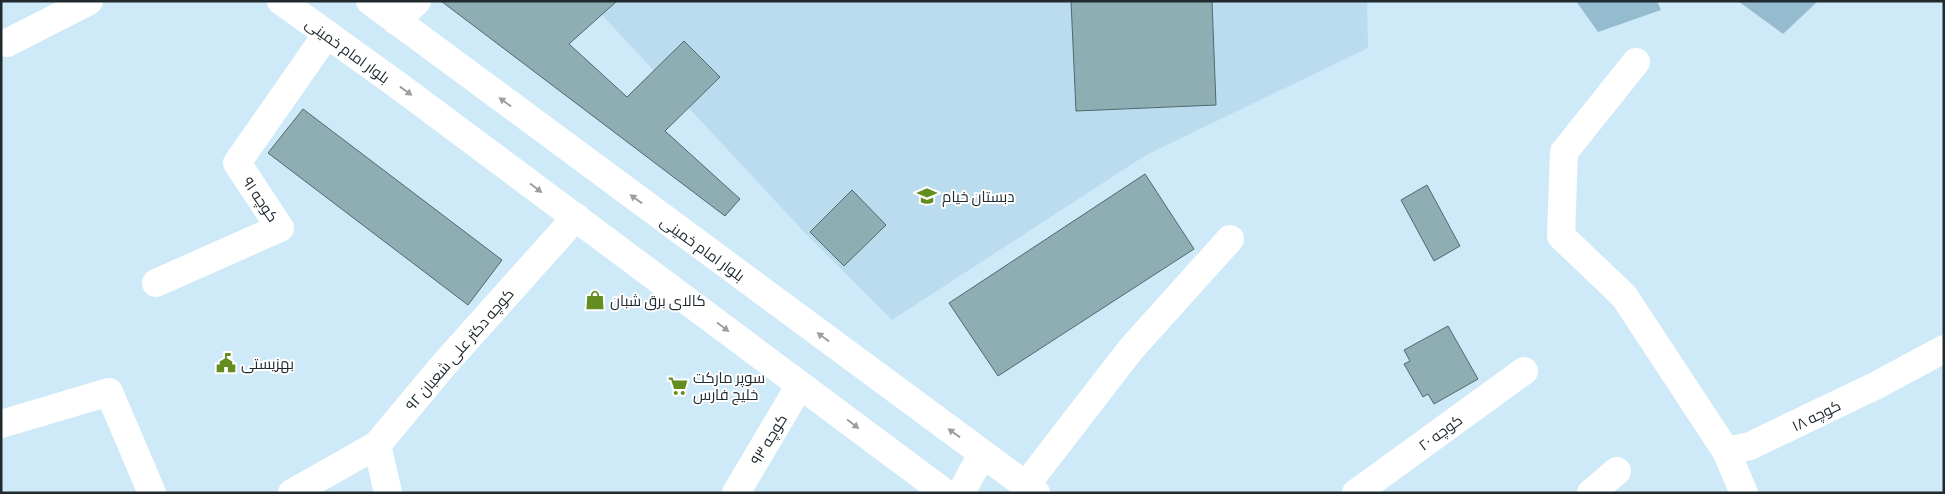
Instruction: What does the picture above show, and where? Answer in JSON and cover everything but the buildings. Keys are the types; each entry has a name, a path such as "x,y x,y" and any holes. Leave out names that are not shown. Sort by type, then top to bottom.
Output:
{"street":[{"path":"7,43 89,1"},
{"name":"بلوار امام خمینی","path":"281,1 576,217 945,493"},
{"name":"بلوار امام خمینی","path":"370,1 1031,489"},
{"path":"396,21 417,1"},
{"name":"کوچه ۹۱","path":"156,283 280,228 237,163 327,34"},
{"path":"1636,62 1564,152 1560,236 1624,296 1726,451 1744,493"},
{"name":"کوچه دکتر علی شعبان ۹۲","path":"376,445 441,368 576,217"},
{"path":"1031,489 1131,349 1230,239"},
{"name":"کوچه ۱۸","path":"1726,451 1750,446 1877,385 1944,349"},
{"name":"کوچه ۲۰","path":"1356,493 1524,371"},
{"name":"کوچه ۹۳","path":"736,493 800,385"},
{"path":"1,424 109,392 152,493"},
{"path":"292,493 376,445 388,493"},
{"path":"961,493 982,454"},
{"path":"1591,493 1617,471"}],"shaded area":[{"name":"دبستان خیام","path":"589,1 1367,1 1368,48 1146,155 892,320 808,236"},
{"path":"1576,1 1657,1 1661,10 1598,32"},
{"path":"1738,1 1818,1 1783,34"}],"place":[{"name":"دبستان خیام","path":"927,196"},
{"name":"کالای برق شبان","path":"595,300"},
{"name":"بهزیستی","path":"226,363"},
{"name":"سوپر مارکت خلیج فارس","path":"678,386"}]}
